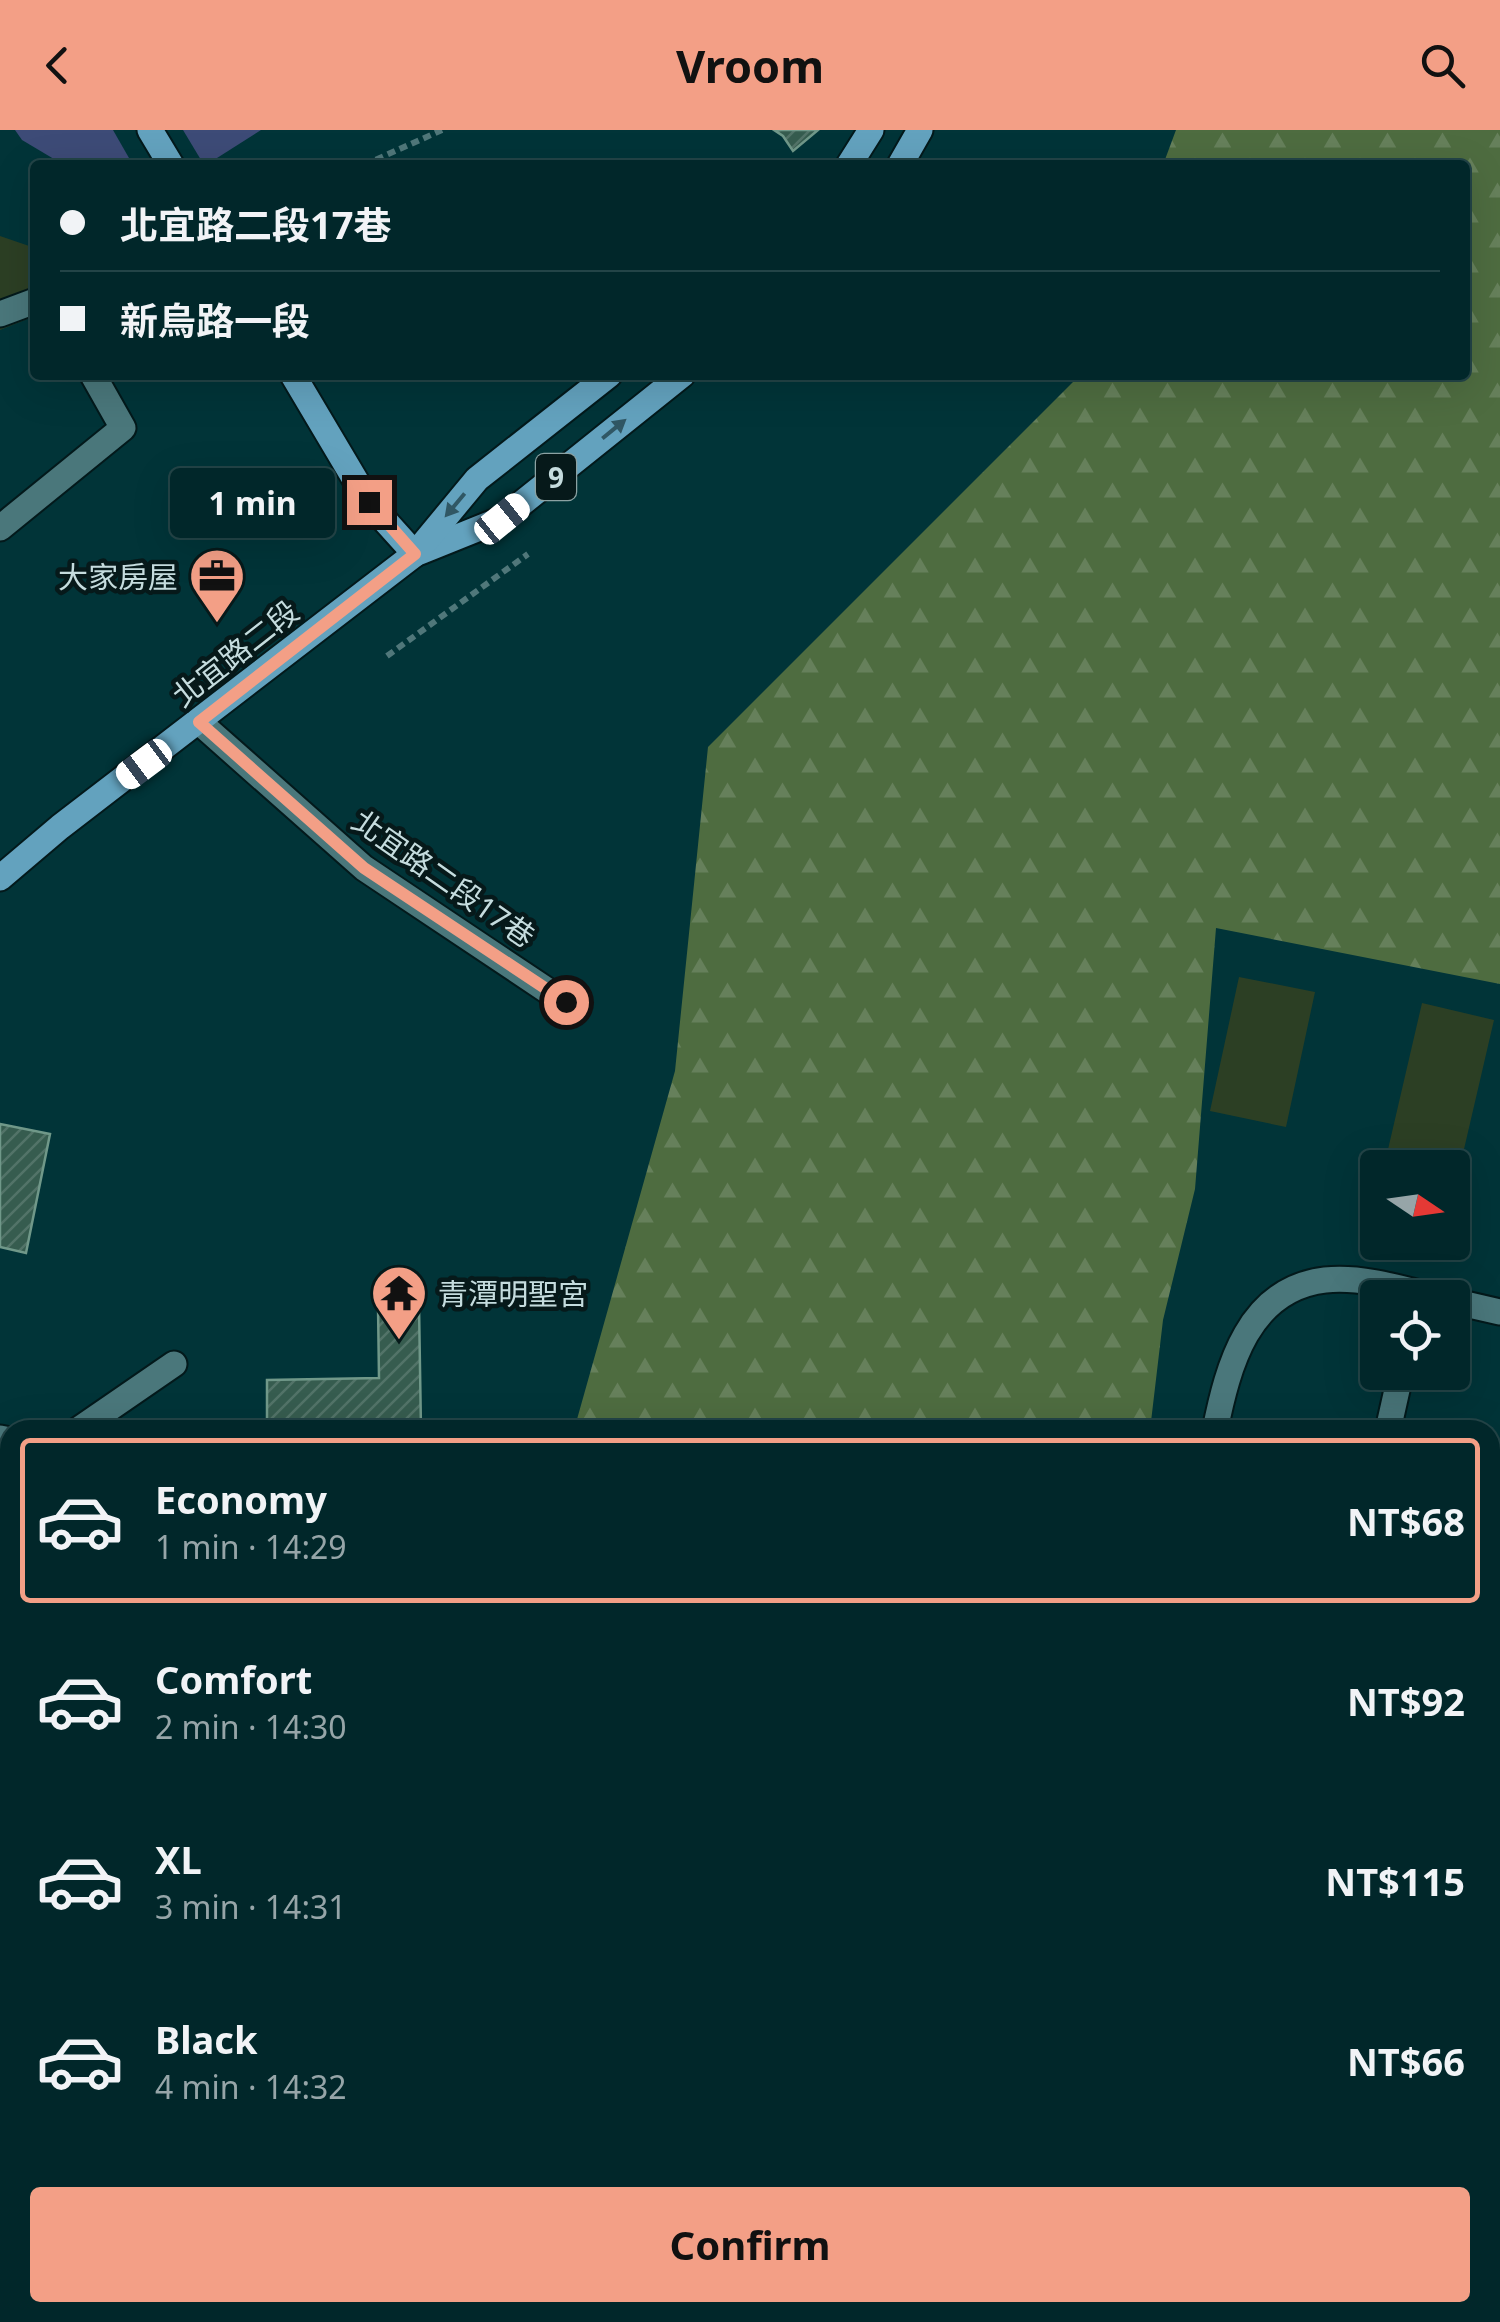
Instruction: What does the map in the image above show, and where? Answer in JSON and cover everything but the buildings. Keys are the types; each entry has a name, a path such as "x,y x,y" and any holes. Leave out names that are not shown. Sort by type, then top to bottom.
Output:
{"main road":[{"path":"150,130 168,160"},
{"path":"852,160 871,130"},
{"path":"903,160 920,130"},
{"path":"296,380 369,502 415,554"},
{"name":"9","path":"415,554 477,479 603,380"},
{"name":"9","path":"415,554 502,519 676,380"},
{"name":"北宜路二段","path":"0,878 60,827 415,554"}],"street":[{"path":"0,314 30,303"},
{"path":"0,528 124,428 95,380"},
{"name":"北宜路二段17巷","path":"199,722 364,868 566,1002"},
{"path":"1217,1420 1224,1382 1245,1332 1277,1297 1324,1280 1360,1282"},
{"path":"1470,1304 1500,1312"},
{"path":"93,1420 174,1364"},
{"path":"1390,1420 1397,1390"}],"path":[{"path":"375,160 442,130"},
{"path":"387,656 528,554"}],"shaded area":[{"path":"0,236 30,246 30,318 0,330"},
{"path":"1239,977 1315,992 1286,1127 1210,1111"},
{"path":"1422,1003 1494,1020 1464,1150 1388,1150"}],"green space":[{"path":"1176,130 1500,130 1500,984 1216,928 1195,1189 1163,1320 1151,1420 577,1420 675,1071 708,747 1075,380 1470,380 1470,160 1165,160"}],"water":[{"path":"15,130 261,130 214,160 56,160 22,140"}],"pier":[{"path":"113,130 183,130 201,160 130,160"}],"place":[{"name":"大家房屋","path":"217,625"},
{"name":"青潭明聖宮","path":"399,1342"}],"route":[{"path":"369,502 415,554 199,722 364,868 566,1002"}]}
